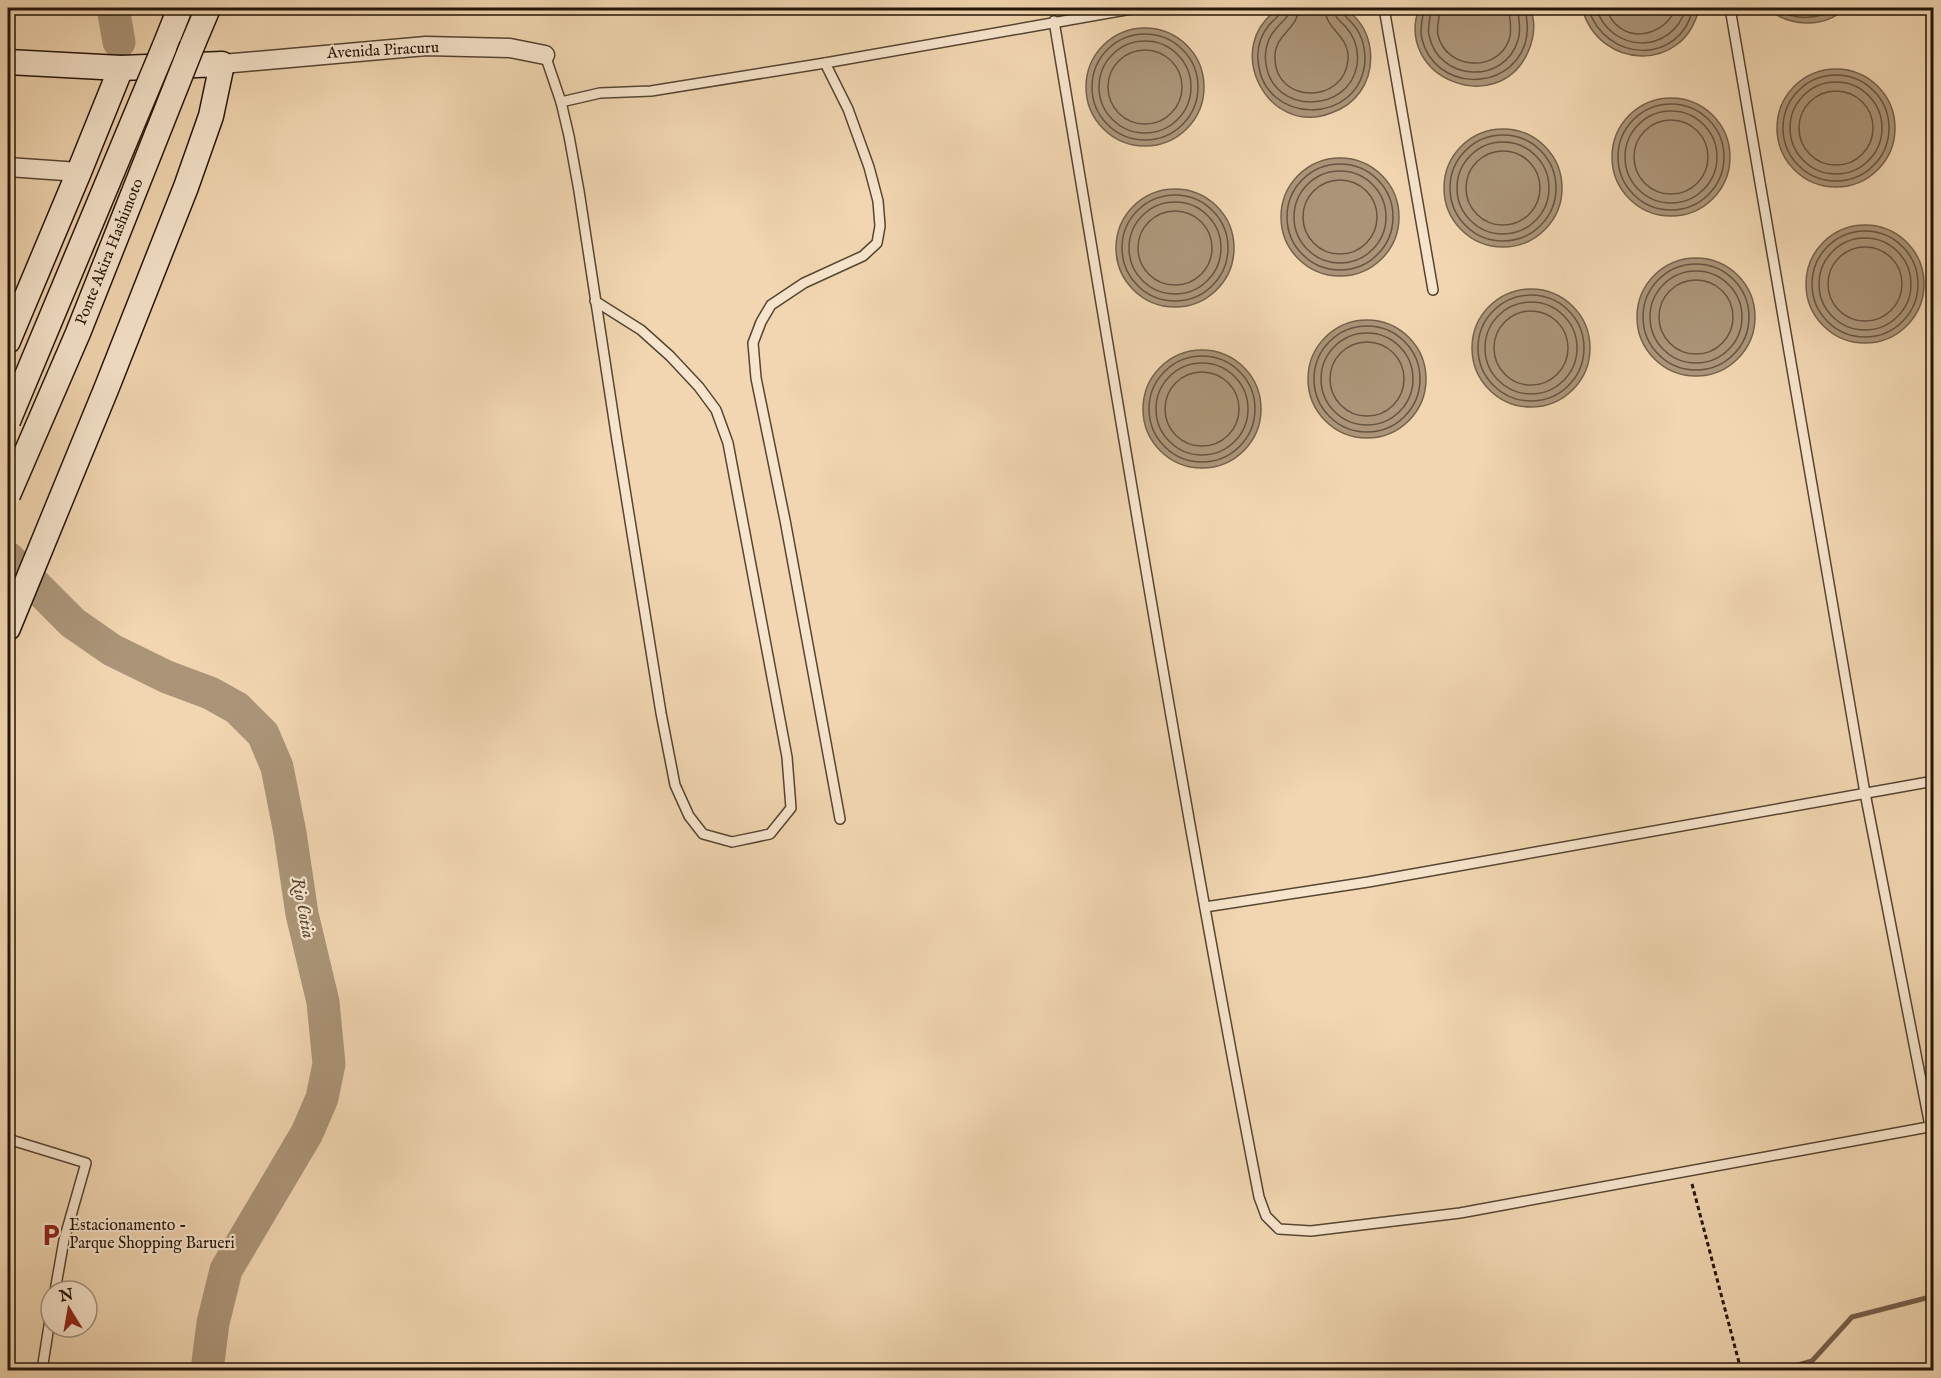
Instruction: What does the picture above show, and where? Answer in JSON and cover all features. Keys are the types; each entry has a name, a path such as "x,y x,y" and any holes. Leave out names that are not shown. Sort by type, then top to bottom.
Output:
{"main road":[{"name":"Ponte Akira Hashimoto","path":"8,421 180,8"},
{"name":"Ponte Akira Hashimoto","path":"8,495 78,333 208,8"},
{"path":"8,62 121,68 222,64 211,116 200,150 9,626"},
{"path":"70,66 87,76 95,85 103,114"},
{"path":"8,341 121,68"}],"street":[{"name":"Avenida Piracuru","path":"222,64 426,46 510,48 545,55"},
{"path":"8,167 79,171"}],"lane":[{"path":"561,102 600,93 651,91 825,63 1137,8"},
{"path":"1384,8 1433,290"},
{"path":"1054,21 1205,907 1259,1197 1266,1216 1279,1229 1311,1231 1460,1213 1932,1126 1865,793 1730,8"},
{"path":"545,55 561,102 577,180 595,302 661,712 675,785 689,816 703,834 732,842 770,834 791,808 787,757 728,443 716,410 699,387 670,356 641,330 595,302"},
{"path":"825,63 848,110 869,167 878,201 880,226 877,243 863,256 804,283 771,305 760,322 753,343 756,378 787,531 840,819"},
{"path":"1205,907 1368,882 1934,781"},
{"path":"8,1140 86,1163 64,1240 57,1279"},
{"path":"42,1371 47,1339"}],"path":[{"path":"1688,1171 1741,1371"}],"water":[{"path":"1342,7 1361,24 1369,43 1369,73 1357,96 1347,105 1331,113 1308,117 1288,112 1271,101 1259,84 1253,64 1254,44 1262,24 1280,8"},
{"path":"1419,8 1530,8 1534,24 1530,47 1514,72 1495,83 1474,86 1453,81 1435,70 1421,54 1415,33"},
{"path":"1582,8 1699,8 1691,29 1677,44 1660,53 1642,56 1623,53 1605,44 1591,29"},
{"path":"1765,8 1846,8 1827,20 1806,23 1785,19"},
{"path":"1145,28 1168,32 1187,45 1200,64 1204,87 1200,110 1187,129 1168,142 1145,146 1122,142 1103,129 1090,110 1086,87 1090,64 1103,45 1122,32"},
{"path":"1836,69 1859,73 1878,86 1891,105 1895,128 1891,151 1878,170 1859,183 1836,187 1813,183 1794,170 1781,151 1777,128 1781,105 1794,86 1813,73"},
{"path":"1671,98 1694,102 1713,115 1726,134 1730,157 1726,180 1713,199 1694,212 1671,216 1648,212 1629,199 1616,180 1612,157 1616,134 1629,115 1648,102"},
{"path":"1503,129 1526,133 1545,146 1558,165 1562,188 1558,211 1545,230 1526,243 1503,247 1480,243 1461,230 1448,211 1444,188 1448,165 1461,146 1480,133"},
{"path":"1340,158 1363,162 1382,175 1395,194 1399,217 1395,240 1382,259 1363,272 1340,276 1317,272 1298,259 1285,240 1281,217 1285,194 1298,175 1317,162"},
{"path":"1175,189 1198,193 1217,206 1230,225 1234,248 1230,271 1217,290 1198,303 1175,307 1152,303 1133,290 1120,271 1116,248 1120,225 1133,206 1152,193"},
{"path":"1865,225 1888,229 1907,242 1920,261 1924,284 1920,307 1907,326 1888,339 1865,343 1842,339 1823,326 1810,307 1806,284 1810,261 1823,242 1842,229"},
{"path":"1696,258 1719,262 1738,275 1751,294 1755,317 1751,340 1738,359 1719,372 1696,376 1673,372 1654,359 1641,340 1637,317 1641,294 1654,275 1673,262"},
{"path":"1531,289 1554,293 1573,306 1586,325 1590,348 1586,371 1573,390 1554,403 1531,407 1508,403 1489,390 1476,371 1472,348 1476,325 1489,306 1508,293"},
{"path":"1367,320 1390,324 1409,337 1422,356 1426,379 1422,402 1409,421 1390,434 1367,438 1344,434 1325,421 1312,402 1308,379 1312,356 1325,337 1344,324"},
{"path":"1202,350 1225,354 1244,367 1257,386 1261,409 1257,432 1244,451 1225,464 1202,468 1179,464 1160,451 1147,432 1143,409 1147,386 1160,367 1179,354"}],"waterway":[{"name":"Rio Cotia","path":"113,8 119,42"},
{"name":"Rio Cotia","path":"8,558 73,623 112,650 167,677 210,693 237,708 263,734 277,767 302,914 323,1002 329,1064 322,1098 307,1133 226,1270 213,1323 207,1370"},
{"path":"1781,1370 1812,1361 1852,1317 1934,1296"}],"place":[{"name":"Estacionamento - Parque Shopping Barueri","path":"51,1235"}]}
